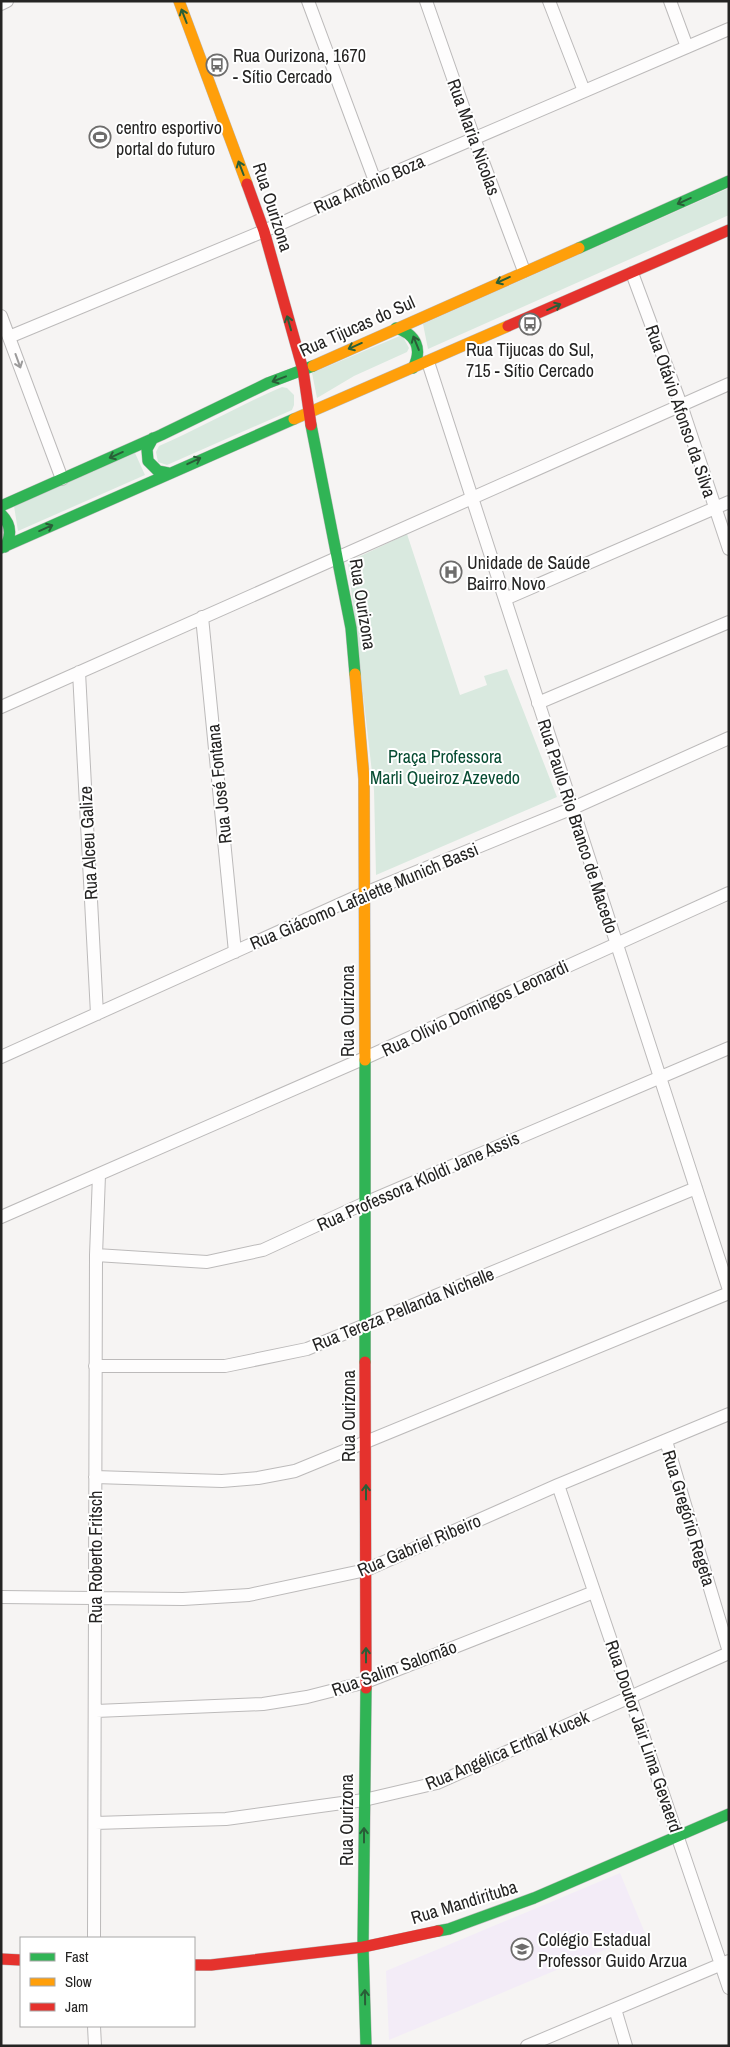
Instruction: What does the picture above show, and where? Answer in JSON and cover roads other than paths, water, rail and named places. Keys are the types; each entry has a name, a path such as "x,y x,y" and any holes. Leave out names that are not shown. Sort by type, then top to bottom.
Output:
{"main road":[{"name":"Rua Ourizona","path":"178,1 264,231 303,370 308,412 351,628 364,770 366,1682 363,1947 366,2046"},
{"name":"Rua Tijucas do Sul","path":"1,506 153,438 255,389 303,370 729,181"},
{"path":"3,547 168,473 729,230"},
{"path":"396,328 409,332 417,342 419,356 413,368"},
{"path":"153,438 147,449 148,461 154,469 168,473"},
{"path":"1,514 6,518 10,528 10,535 3,547"},
{"name":"Rua Mandirituba","path":"195,1965 211,1965 363,1947 449,1929 503,1910 729,1814"},
{"path":"1,1959 20,1960"}],"street":[{"path":"1,4 7,1"},
{"path":"308,1 376,181"},
{"name":"Rua Maria Nicolas","path":"426,1 474,138 524,271"},
{"path":"549,1 584,91"},
{"path":"670,1 687,47"},
{"name":"Rua Antônio Boza","path":"9,337 264,231 474,138 729,29"},
{"name":"Rua Otávio Afonso da Silva","path":"632,273 681,405 729,549"},
{"path":"1,316 62,479"},
{"name":"Rua Paulo Rio Branco de Macedo","path":"428,362 729,1291"},
{"path":"1,707 337,556 729,384"},
{"path":"505,599 729,502"},
{"name":"Rua José Fontana","path":"202,617 235,952"},
{"path":"538,702 729,622"},
{"name":"Rua Alceu Galize","path":"79,672 97,1014"},
{"name":"Rua Giácomo Lafaiette Munich Bassi","path":"1,1057 365,893 573,808 729,738"},
{"name":"Rua Olívio Domingos Leonardi","path":"1,1217 365,1058 729,893"},
{"name":"Rua Professora Kloldi Jane Assis","path":"96,1255 207,1262 263,1250 365,1203 729,1048"},
{"name":"Rua Roberto Fritsch","path":"94,1937 96,1711 94,1598 95,1366 99,1175"},
{"name":"Rua Tereza Pellanda Nichelle","path":"95,1366 225,1366 307,1349 696,1188"},
{"path":"95,1477 222,1481 258,1478 295,1471 729,1291"},
{"name":"Rua Gabriel Ribeiro","path":"1,1597 182,1599 249,1595 366,1570 558,1485 729,1414"},
{"name":"Rua Gregório Regeta","path":"666,1441 729,1653"},
{"name":"Rua Doutor Jair Lima Gevaerd","path":"558,1485 678,1837 725,1962 729,1988"},
{"name":"Rua Salim Salomão","path":"96,1711 263,1704 307,1698 366,1682 594,1592"},
{"name":"Rua Angélica Erthal Kucek","path":"95,1822 226,1820 364,1800 437,1783 729,1653"},
{"path":"527,2046 725,1962"},
{"path":"615,2009 626,2046"},
{"path":"94,2027 94,2046"}],"place":[{"name":"Rua Ourizona, 1670 - Sítio Cercado","path":"217,65"},
{"name":"centro esportivo portal do futuro","path":"100,137"},
{"name":"Rua Tijucas do Sul, 715 - Sítio Cercado","path":"530,324"},
{"name":"Unidade de Saúde Bairro Novo","path":"451,572"},
{"name":"Colégio Estadual Professor Guido Arzua","path":"522,1949"}],"park label":[{"name":"Praça Professora Marli Queiroz Azevedo","path":"445,766"}]}
